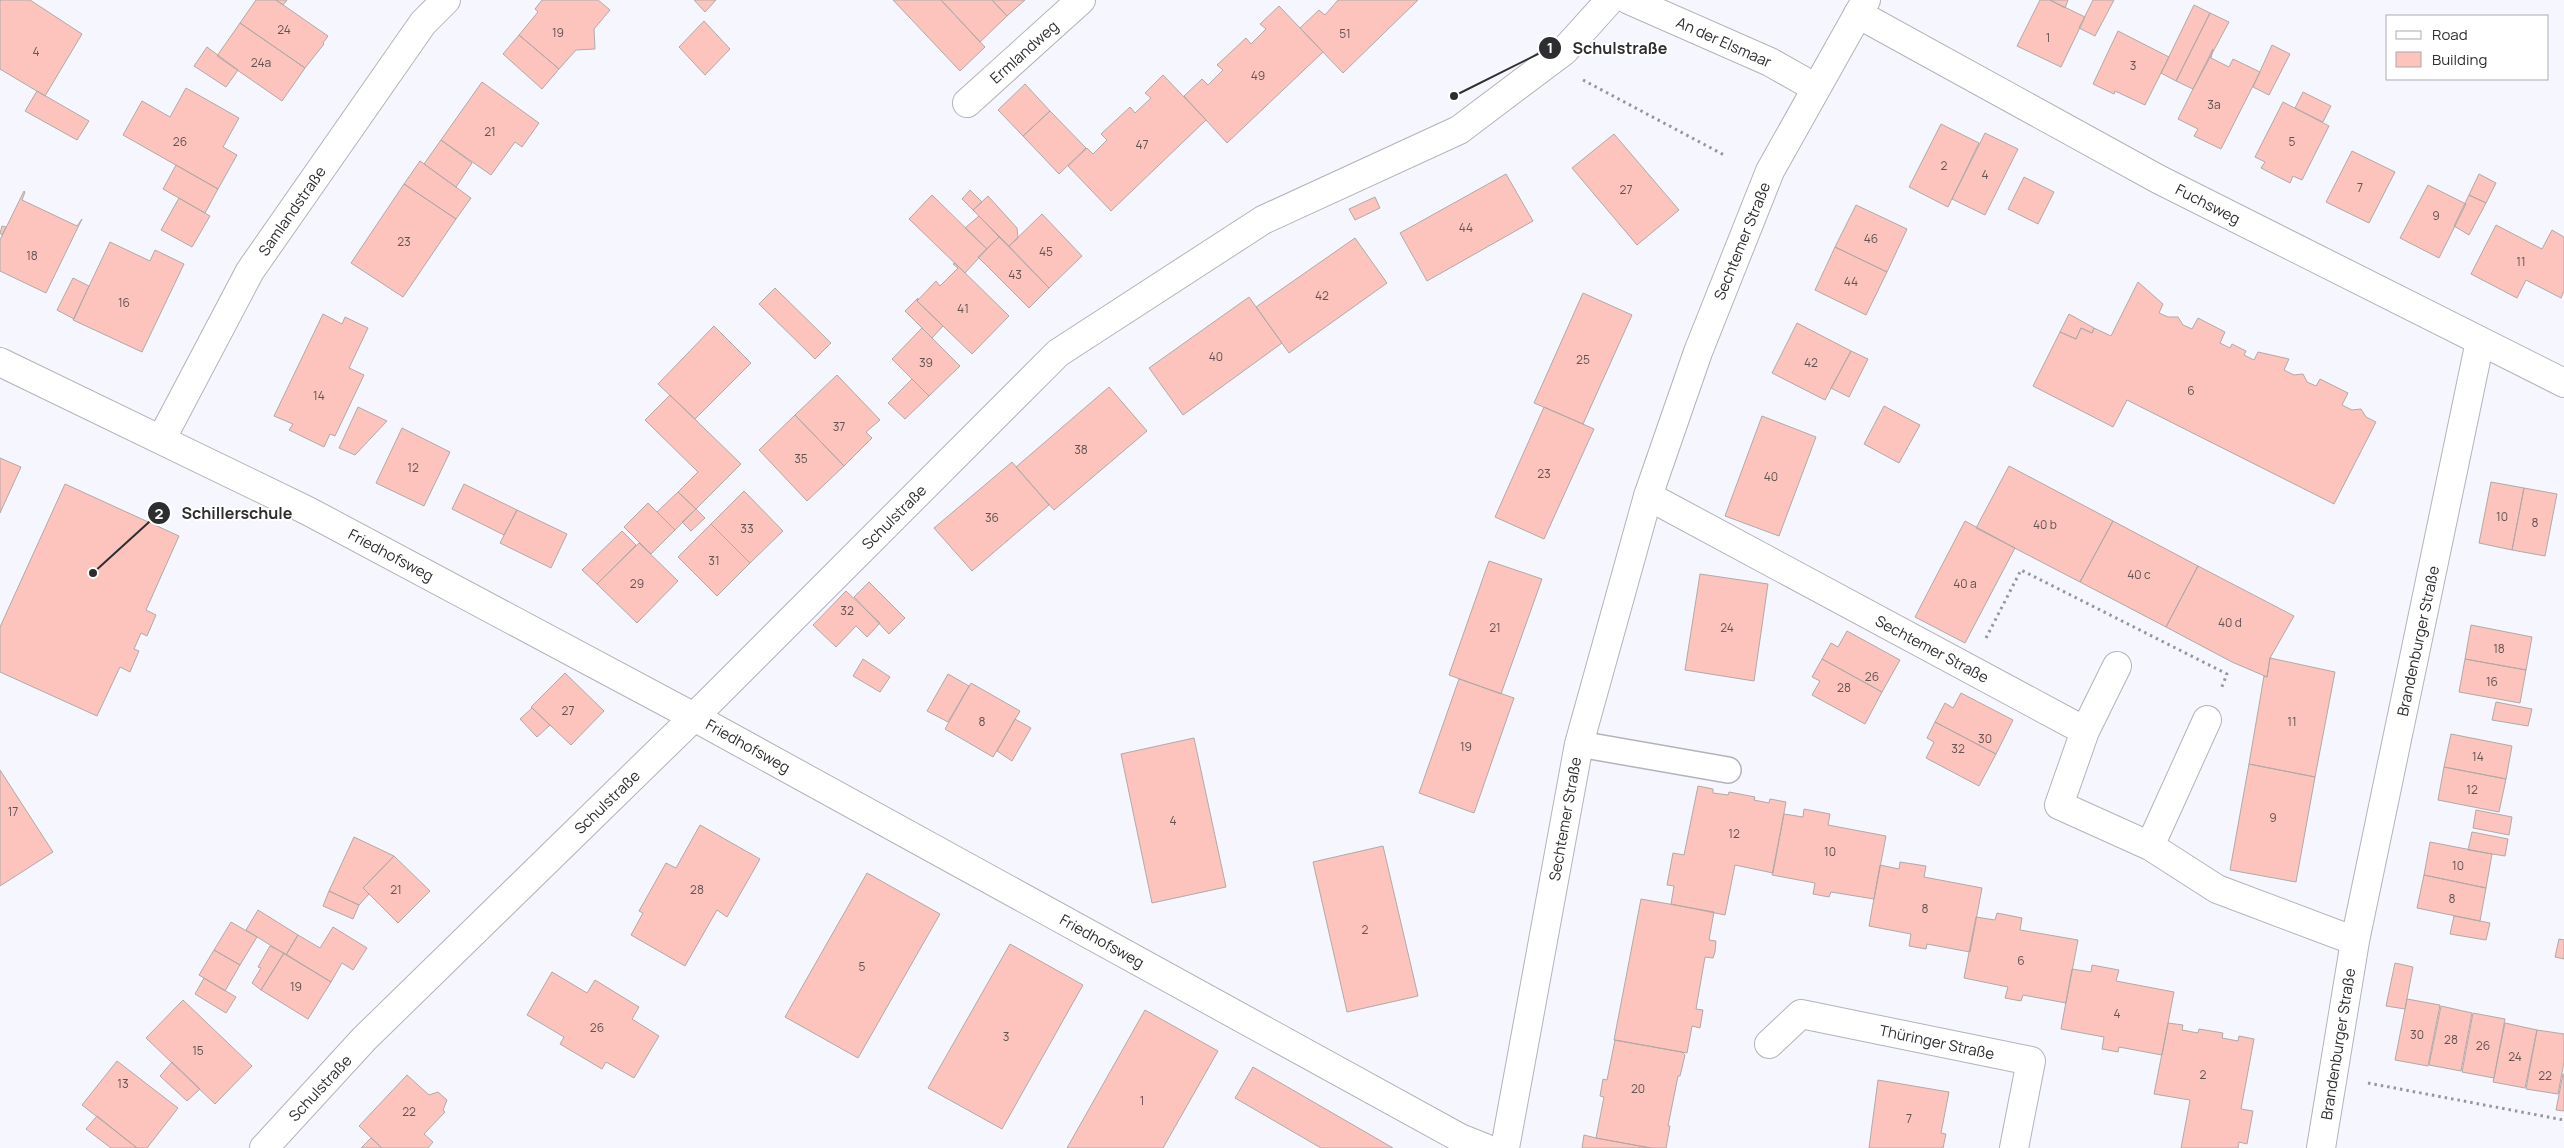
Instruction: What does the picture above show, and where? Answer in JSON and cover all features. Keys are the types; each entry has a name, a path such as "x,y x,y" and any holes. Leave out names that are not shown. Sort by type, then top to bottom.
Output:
{"street":[{"name":"Samlandstraße","path":"162,438 250,271 423,23 446,0"},
{"name":"Ermlandweg","path":"967,103 1081,0"},
{"name":"Schulstraße","path":"264,1148 364,1040 694,717 1058,353 1263,220 1459,130 1564,50 1610,0"},
{"name":"An der Elsmaar","path":"1629,0 1770,62 1816,88"},
{"name":"Sechtemer Straße","path":"1505,1148 1579,744 1648,496 1698,352 1770,172 1862,7"},
{"name":"Fuchsweg","path":"1862,7 2158,179 2564,383"},
{"name":"Brandenburger Straße","path":"2321,1148 2356,941 2480,341"},
{"name":"Friedhofsweg","path":"0,362 162,438 308,510 694,717 1460,1138 1486,1148"},
{"name":"Sechtemer Straße","path":"1648,496 2085,731"},
{"path":"2117,666 2085,731 2059,805 2150,846 2217,889 2356,941"},
{"path":"2150,846 2207,720"},
{"name":"Thüringer Straße","path":"1769,1044 1801,1014 2031,1061 2014,1148"}],"lane":[{"path":"1579,744 1728,770"}],"path":[{"path":"1548,62 1726,156"},
{"path":"1970,669 2021,570 2227,674 2207,720"},
{"path":"2333,1075 2564,1120"}],"building":[{"path":"0,0 30,0 82,34 45,96 0,69"},
{"path":"256,0 276,0 328,36 305,68 240,23"},
{"path":"276,0 287,0 283,5"},
{"path":"542,0 598,0 610,10 594,29 595,49 576,50 559,69 519,35 538,12 535,9"},
{"path":"694,0 716,0 705,12"},
{"path":"893,0 941,0 985,47 960,71"},
{"path":"941,0 992,0 1007,16 980,42"},
{"path":"992,0 1025,0 1007,16"},
{"path":"1338,0 1418,0 1343,73 1300,28 1319,10 1325,15"},
{"path":"2040,0 2050,0 2085,17 2061,67 2017,46"},
{"path":"2050,0 2068,0 2065,8"},
{"path":"2093,0 2114,0 2095,36 2079,28"},
{"path":"2194,5 2210,13 2176,81 2161,73"},
{"path":"1279,6 1323,52 1227,143 1184,96 1202,79 1208,85 1223,70 1217,65 1246,38 1251,44 1266,29 1260,24"},
{"path":"2210,13 2229,22 2193,89 2176,81"},
{"path":"704,21 730,49 705,75 679,47"},
{"path":"240,23 305,68 282,101 217,56"},
{"path":"2118,31 2169,57 2145,105 2115,91 2114,94 2093,84"},
{"path":"519,35 559,69 542,89 503,54"},
{"path":"2272,45 2290,54 2269,95 2253,87"},
{"path":"207,47 238,70 226,87 194,66"},
{"path":"2213,49 2211,58 2229,67 2233,59 2260,72 2221,149 2194,136 2198,129 2178,119"},
{"path":"1163,75 1206,120 1111,211 1068,166 1087,148 1093,154 1107,140 1101,134 1130,107 1135,113 1151,98 1145,93"},
{"path":"482,82 539,123 522,147 515,142 491,175 441,140"},
{"path":"1025,84 1050,111 1023,136 998,110"},
{"path":"186,88 239,118 223,147 237,155 218,189 123,135 142,101 170,117"},
{"path":"37,91 89,121 77,140 25,111"},
{"path":"2303,92 2331,106 2323,122 2295,108"},
{"path":"2283,102 2329,126 2302,180 2293,176 2290,183 2261,168 2265,162 2255,157"},
{"path":"1050,111 1086,148 1059,174 1023,136"},
{"path":"1941,124 1979,143 1948,207 1909,187"},
{"path":"1985,133 2018,149 1985,215 1952,199"},
{"path":"1614,134 1679,210 1637,245 1572,168"},
{"path":"441,140 472,163 456,187 424,164"},
{"path":"2352,151 2395,172 2369,223 2326,202"},
{"path":"420,161 471,198 456,219 404,184"},
{"path":"176,165 218,189 205,213 163,189"},
{"path":"1506,174 1533,221 1427,281 1400,233"},
{"path":"2479,174 2496,183 2486,203 2469,195"},
{"path":"2024,177 2054,192 2038,224 2008,209"},
{"path":"404,184 456,219 403,297 351,263"},
{"path":"2428,185 2466,204 2439,258 2400,238"},
{"path":"970,190 982,202 973,210 962,199"},
{"path":"24,191 22,200 77,226 82,219 46,293 0,271 0,240"},
{"path":"932,195 987,249 965,273 909,219"},
{"path":"2469,195 2486,203 2469,235 2454,226"},
{"path":"988,196 1017,228 1018,238 1009,246 973,210"},
{"path":"1375,197 1380,208 1355,220 1349,209"},
{"path":"179,198 210,216 192,247 161,230"},
{"path":"1856,205 1907,229 1887,272 1835,247"},
{"path":"1042,214 1082,256 1049,288 1009,246"},
{"path":"979,216 999,237 987,249 965,228"},
{"path":"2496,225 2542,249 2552,230 2564,237 2564,291 2561,298 2526,280 2517,298 2471,274"},
{"path":"2,226 6,227 2,235 0,233"},
{"path":"999,237 1049,288 1029,308 978,257"},
{"path":"1355,238 1387,283 1289,353 1256,307"},
{"path":"110,242 150,261 155,250 184,264 142,352 73,320"},
{"path":"1835,247 1887,272 1866,315 1815,290"},
{"path":"955,263 1009,316 972,354 917,301 936,281 940,286 958,268 953,264"},
{"path":"73,278 89,286 74,319 57,310"},
{"path":"2138,282 2163,304 2159,313 2168,317 2178,317 2183,325 2192,329 2198,318 2225,332 2220,343 2230,348 2232,344 2246,351 2244,355 2254,360 2258,352 2289,359 2284,370 2294,375 2303,374 2307,382 2316,386 2320,379 2348,393 2342,405 2352,410 2361,409 2366,417 2376,422 2334,504 2127,400 2113,427 2033,386 2060,332 2076,339 2081,328 2092,333 2094,328 2111,336"},
{"path":"775,288 831,343 815,359 759,304"},
{"path":"1583,293 1632,315 1583,424 1534,403"},
{"path":"1249,297 1282,343 1183,415 1149,368"},
{"path":"918,298 917,301 943,326 932,338 905,311"},
{"path":"323,314 342,324 345,317 368,328 349,368 364,375 335,436 330,434 324,447 289,430 293,424 274,416"},
{"path":"2069,314 2094,328 2092,333 2081,328 2076,339 2060,332"},
{"path":"1797,323 1851,351 1825,400 1772,373"},
{"path":"714,326 751,363 695,419 658,384"},
{"path":"922,328 960,366 929,396 892,359"},
{"path":"1851,351 1868,359 1849,397 1831,388"},
{"path":"837,375 880,420 866,432 872,438 844,466 795,415"},
{"path":"912,379 929,396 905,419 888,403"},
{"path":"1109,387 1147,431 1054,510 1016,467"},
{"path":"670,395 741,464 696,509 678,492 698,472 645,420"},
{"path":"1884,406 1920,425 1899,463 1864,444"},
{"path":"358,407 387,421 355,455 339,448"},
{"path":"1544,407 1594,429 1544,539 1495,517"},
{"path":"795,415 844,466 807,501 759,450"},
{"path":"1762,416 1816,437 1779,536 1725,516"},
{"path":"402,428 450,452 424,506 376,483"},
{"path":"0,458 21,467 0,513"},
{"path":"1012,462 1049,505 972,571 934,528"},
{"path":"2009,466 2113,521 2080,582 1976,528"},
{"path":"2491,482 2524,488 2512,550 2479,543"},
{"path":"65,484 179,536 146,610 156,615 147,636 141,633 134,649 139,651 130,672 120,667 97,716 0,672 0,627"},
{"path":"464,484 517,510 504,535 452,509"},
{"path":"2524,488 2557,494 2545,556 2512,550"},
{"path":"744,491 783,531 750,563 711,524"},
{"path":"678,492 696,509 675,530 657,512"},
{"path":"648,503 675,530 651,554 624,527"},
{"path":"696,509 705,518 691,531 682,522"},
{"path":"517,510 567,534 551,568 500,543"},
{"path":"1965,521 2015,548 1965,643 1915,617"},
{"path":"2113,521 2198,566 2166,627 2080,582"},
{"path":"711,524 750,563 717,596 678,557"},
{"path":"622,531 636,545 597,584 582,570"},
{"path":"639,543 678,581 637,623 597,584"},
{"path":"1489,561 1542,579 1501,694 1449,675"},
{"path":"2198,566 2294,616 2270,658 2267,677 2232,662 2166,627"},
{"path":"1700,574 1768,584 1754,681 1685,670"},
{"path":"869,582 905,618 889,634 854,597"},
{"path":"846,591 880,623 867,637 856,626 836,647 813,625"},
{"path":"2471,625 2532,637 2526,670 2465,659"},
{"path":"1847,631 1900,660 1882,692 1822,659 1831,643 1838,647"},
{"path":"2270,658 2335,672 2315,777 2249,764 2264,676 2267,677"},
{"path":"863,659 890,677 880,692 853,676"},
{"path":"1822,659 1882,692 1865,724 1812,695 1820,681 1812,677"},
{"path":"2465,659 2526,670 2520,703 2459,692"},
{"path":"565,673 604,711 571,745 531,707"},
{"path":"948,674 969,686 948,722 927,711"},
{"path":"1459,679 1514,698 1474,813 1419,793"},
{"path":"971,683 1020,711 993,757 945,729"},
{"path":"1961,693 2013,720 1996,754 1935,722 1945,703 1953,708"},
{"path":"2496,702 2532,709 2528,726 2492,720"},
{"path":"532,708 550,725 537,737 520,719"},
{"path":"1015,719 1031,728 1012,761 997,751"},
{"path":"1935,722 1996,754 1979,786 1926,758 1934,742 1927,738"},
{"path":"2451,734 2512,746 2506,779 2444,767"},
{"path":"1194,738 1226,887 1152,903 1121,754"},
{"path":"2249,764 2315,777 2296,882 2230,870"},
{"path":"2444,767 2506,779 2499,812 2438,800"},
{"path":"0,770 53,852 0,886"},
{"path":"1698,786 1713,789 1713,793 1728,795 1729,792 1755,797 1754,800 1769,803 1770,799 1786,802 1773,873 1735,865 1725,915 1671,904 1674,886 1667,885 1673,853 1684,855"},
{"path":"1804,809 1830,814 1828,825 1886,836 1874,899 1831,892 1829,897 1813,894 1815,883 1772,875 1784,814 1803,817"},
{"path":"2476,810 2512,817 2509,835 2473,828"},
{"path":"700,825 760,859 727,917 717,910 685,966 631,935 643,913 639,911 666,863 676,868"},
{"path":"2472,832 2508,839 2505,856 2468,850"},
{"path":"354,837 394,856 363,888 369,894 359,905 329,891"},
{"path":"2430,842 2492,854 2486,888 2424,875"},
{"path":"1383,846 1418,996 1347,1012 1313,862"},
{"path":"394,856 430,891 398,923 363,888"},
{"path":"1900,862 1926,866 1924,877 1982,888 1970,952 1927,944 1926,949 1909,946 1911,934 1869,926 1880,865 1899,869"},
{"path":"867,873 940,914 858,1058 785,1017"},
{"path":"2424,875 2486,888 2480,921 2417,908"},
{"path":"329,891 359,905 353,919 323,906"},
{"path":"1641,899 1714,912 1709,940 1716,941 1715,952 1713,958 1705,957 1696,1009 1703,1010 1700,1028 1692,1026 1687,1053 1614,1040"},
{"path":"258,910 298,935 286,955 246,930"},
{"path":"1997,913 2022,918 2020,930 2078,940 2066,1003 2023,995 2021,1001 2005,998 2008,987 1964,978 1976,917 1995,920"},
{"path":"2454,916 2490,923 2486,940 2450,934"},
{"path":"231,922 257,937 240,965 214,950"},
{"path":"333,927 367,948 353,970 342,963 331,982 286,955 298,935 320,948"},
{"path":"2559,939 2564,940 2564,959 2555,957"},
{"path":"1010,944 1083,985 1002,1129 928,1088"},
{"path":"270,946 284,953 261,990 252,983 261,968 258,967"},
{"path":"214,950 240,965 225,991 199,975"},
{"path":"284,953 331,982 308,1019 261,990"},
{"path":"2395,963 2413,967 2405,1009 2386,1006"},
{"path":"2092,965 2119,970 2116,981 2174,992 2162,1055 2119,1047 2118,1052 2102,1049 2104,1037 2061,1029 2072,969 2091,972"},
{"path":"552,972 587,993 595,980 639,1007 632,1019 659,1036 634,1078 606,1062 602,1069 560,1044 564,1037 527,1015"},
{"path":"204,978 236,997 226,1013 195,994"},
{"path":"2407,999 2440,1005 2428,1066 2395,1060"},
{"path":"183,1000 252,1066 215,1104 146,1038"},
{"path":"2441,1006 2472,1013 2461,1071 2429,1065"},
{"path":"1145,1010 1218,1051 1163,1148 1067,1148"},
{"path":"2473,1013 2505,1019 2494,1078 2462,1072"},
{"path":"2168,1023 2183,1025 2182,1030 2198,1033 2199,1029 2223,1033 2222,1038 2238,1041 2239,1036 2254,1039 2241,1109 2253,1111 2247,1144 2239,1142 2238,1148 2181,1148 2190,1100 2154,1094"},
{"path":"2505,1023 2537,1030 2525,1088 2493,1082"},
{"path":"2537,1030 2564,1034 2564,1062 2558,1094 2526,1089"},
{"path":"1615,1040 1682,1052 1685,1055 1680,1076 1678,1076 1668,1126 1670,1126 1666,1148 1650,1148 1596,1138 1604,1097 1600,1096 1603,1079 1607,1080"},
{"path":"117,1061 178,1108 147,1148 137,1148 82,1105"},
{"path":"172,1062 200,1089 187,1101 160,1076"},
{"path":"1253,1067 1393,1148 1321,1148 1235,1098"},
{"path":"2564,1074 2564,1111 2556,1110"},
{"path":"407,1075 429,1095 438,1092 447,1100 443,1110 445,1112 424,1134 433,1142 428,1148 382,1148 359,1126"},
{"path":"1878,1080 1949,1092 1941,1133 1946,1134 1943,1148 1869,1148"},
{"path":"97,1116 137,1148 111,1148 86,1129"},
{"path":"1584,1135 1596,1138 1651,1148 1582,1148"},
{"path":"371,1138 382,1148 361,1148"}],"place":[{"name":"Schulstraße","path":"1454,96"},
{"name":"Schillerschule","path":"93,573"}]}
